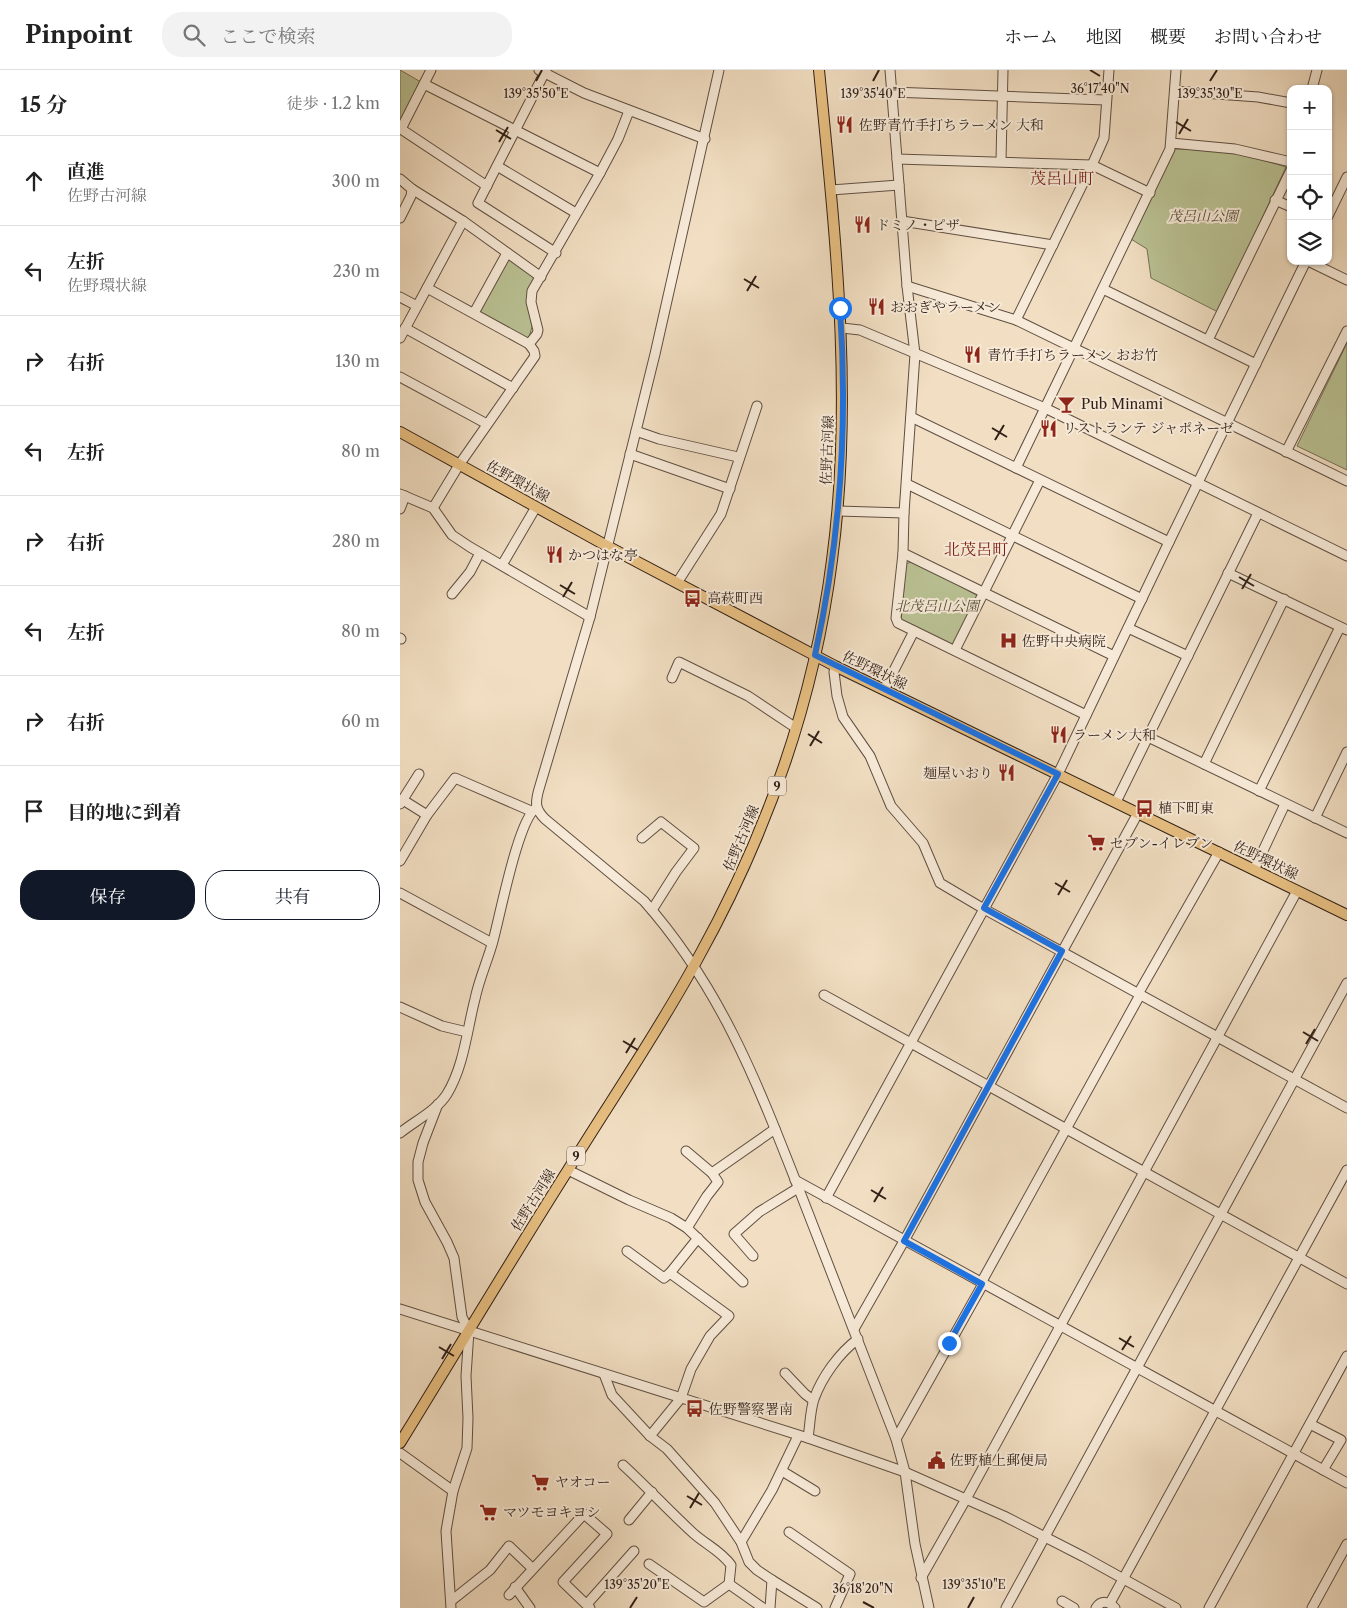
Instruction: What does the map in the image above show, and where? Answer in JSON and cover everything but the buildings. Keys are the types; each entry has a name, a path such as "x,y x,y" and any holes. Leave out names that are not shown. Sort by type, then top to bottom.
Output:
{"main road":[{"name":"佐野古河線","path":"400,1442 694,966 746,864 776,789 796,728 826,605 838,511 842,447 842,328 819,70"},
{"name":"佐野環状線","path":"400,432 607,546 835,666 1347,915"}],"street":[{"path":"431,70 401,129 487,186"},
{"path":"400,1133 438,1104 446,1096 454,1081 475,997 492,943 516,851 533,809 590,616 655,354 720,70"},
{"path":"890,70 907,286 915,354 903,553 896,618 898,623 1086,715"},
{"path":"1001,161 1002,70"},
{"path":"1016,320 1104,138 1108,70"},
{"path":"1016,468 1170,149 1176,70"},
{"path":"1313,85 1317,70"},
{"path":"556,253 478,203 543,71 584,93 705,139"},
{"path":"424,84 600,173"},
{"path":"1174,91 1258,97 1287,102"},
{"path":"892,92 1106,100"},
{"path":"529,344 538,330 531,296 618,140 629,111"},
{"path":"1171,143 1236,149 1287,161"},
{"path":"897,159 1092,165 1150,193"},
{"path":"497,166 576,213"},
{"path":"1208,340 1288,175"},
{"path":"1332,208 1347,177"},
{"path":"400,179 541,277"},
{"path":"830,190 899,184"},
{"path":"400,218 411,196 412,189"},
{"path":"1276,200 1287,205"},
{"path":"400,338 463,221"},
{"path":"902,221 1053,245"},
{"path":"474,313 507,252"},
{"path":"826,1198 1058,774 1305,265"},
{"path":"1315,265 1347,280"},
{"path":"907,286 1016,320 1347,481"},
{"path":"427,288 529,344 535,356 459,465 433,508"},
{"path":"1103,289 1256,364"},
{"path":"400,297 417,306"},
{"path":"405,328 513,388"},
{"path":"842,328 860,330 1045,408 1347,556"},
{"path":"1286,452 1347,330"},
{"path":"400,377 487,424"},
{"path":"677,583 721,514 756,406"},
{"path":"911,417 1169,542"},
{"path":"636,431 659,439 738,457"},
{"path":"630,454 730,489"},
{"path":"955,650 1040,480"},
{"path":"906,484 1142,599"},
{"path":"400,510 403,495 433,508 452,535 590,616"},
{"path":"502,565 536,507"},
{"path":"838,511 904,513"},
{"path":"1116,802 1258,513"},
{"path":"452,594 470,572 480,553"},
{"path":"903,553 1114,656"},
{"path":"1228,572 1343,628 1259,791"},
{"path":"1204,764 1284,599"},
{"path":"1128,628 1188,656"},
{"path":"884,690 914,631"},
{"path":"672,678 679,662 748,696 796,728"},
{"path":"835,666 836,688 843,717 870,756 891,806 923,843 940,883 1347,1108"},
{"path":"1148,737 1347,833"},
{"path":"1315,818 1347,752"},
{"path":"419,774 401,802 427,815"},
{"path":"400,861 427,815 457,778 533,809 644,901 694,966 733,1032 775,1129 896,1439 905,1472 915,1544 929,1608"},
{"path":"1254,870 1285,804"},
{"path":"854,1329 989,1087 1138,813"},
{"path":"642,838 660,822 694,848 652,910"},
{"path":"896,1439 1139,994 1219,852"},
{"path":"921,1578 966,1499 1297,891"},
{"path":"400,894 492,943"},
{"path":"1006,1608 1347,983"},
{"path":"824,995 1347,1284"},
{"path":"400,1007 442,1026 467,1032"},
{"path":"438,1104 418,1162 418,1180 426,1202 454,1258 462,1317 469,1331 466,1376 467,1448 453,1492 446,1531 451,1604"},
{"path":"712,1173 775,1129"},
{"path":"686,1151 712,1173 718,1182 687,1228"},
{"path":"568,1170 621,1197 671,1218 687,1228 742,1282"},
{"path":"1096,1608 1101,1602 1112,1606 1124,1579 1347,1170"},
{"path":"797,1184 826,1198 1347,1484"},
{"path":"753,1256 734,1234 759,1212 797,1184"},
{"path":"627,1250 664,1278 698,1238"},
{"path":"650,1436 682,1398 691,1369 710,1336 729,1316 670,1273"},
{"path":"400,1309 808,1438 905,1472 1045,1536 1176,1608"},
{"path":"808,1438 813,1400 823,1380 846,1347 858,1339"},
{"path":"1209,1608 1347,1356"},
{"path":"785,1373 813,1400"},
{"path":"604,1374 612,1395 650,1436 667,1449 715,1503 741,1542 749,1562 756,1570 818,1608"},
{"path":"1310,1424 1340,1440 1323,1470"},
{"path":"741,1542 782,1470 798,1436"},
{"path":"400,1453 453,1492"},
{"path":"623,1465 693,1533 726,1558 731,1565 729,1584 704,1602 649,1564"},
{"path":"782,1470 815,1491"},
{"path":"630,1520 652,1492"},
{"path":"530,1608 512,1591 584,1514 607,1534 563,1582 588,1606 634,1551"},
{"path":"788,1532 850,1574 835,1608"},
{"path":"1312,1608 1347,1544"},
{"path":"451,1604 490,1570 509,1546 532,1568"},
{"path":"770,1608 772,1580"},
{"path":"729,1584 763,1608"},
{"path":"1062,1601 1074,1608"}],"green space":[{"path":"400,70 421,82 400,124"},
{"name":"茂呂山公園","path":"1174,149 1196,149 1246,155 1286,167 1218,312 1151,278 1147,249 1131,239"},
{"path":"508,259 535,278 527,297 532,327 528,341 480,312"},
{"path":"1347,343 1347,470 1297,446"},
{"name":"北茂呂山公園","path":"913,561 978,596 953,646 901,621 906,564"}],"place":[{"name":"佐野青竹手打ちラーメン 大和","path":"845,125"},
{"name":"ドミノ・ピザ","path":"862,225"},
{"name":"おおぎやラーメン","path":"876,307"},
{"name":"青竹手打ちラーメン おお竹","path":"973,355"},
{"name":"Pub Minami","path":"1067,404"},
{"name":"リストランテ ジャポネーゼ","path":"1049,428"},
{"name":"かつはな亭","path":"554,555"},
{"name":"高萩町西","path":"693,598"},
{"name":"佐野中央病院","path":"1008,641"},
{"name":"ラーメン大和","path":"1059,735"},
{"name":"麺屋いおり","path":"1007,773"},
{"name":"植下町東","path":"1144,808"},
{"name":"セブン-イレブン","path":"1096,843"},
{"name":"佐野警察署南","path":"695,1409"},
{"name":"佐野植上郵便局","path":"936,1460"},
{"name":"ヤオコー","path":"541,1482"},
{"name":"マツモヨキヨシ","path":"489,1512"}],"district":[{"name":"茂呂山町","path":"1062,178"},
{"name":"北茂呂町","path":"976,549"}],"route":[{"path":"840,308 842,388 838,511 826,605 815,655 1058,774 984,908 1062,951 904,1241 982,1284 949,1343"}]}
